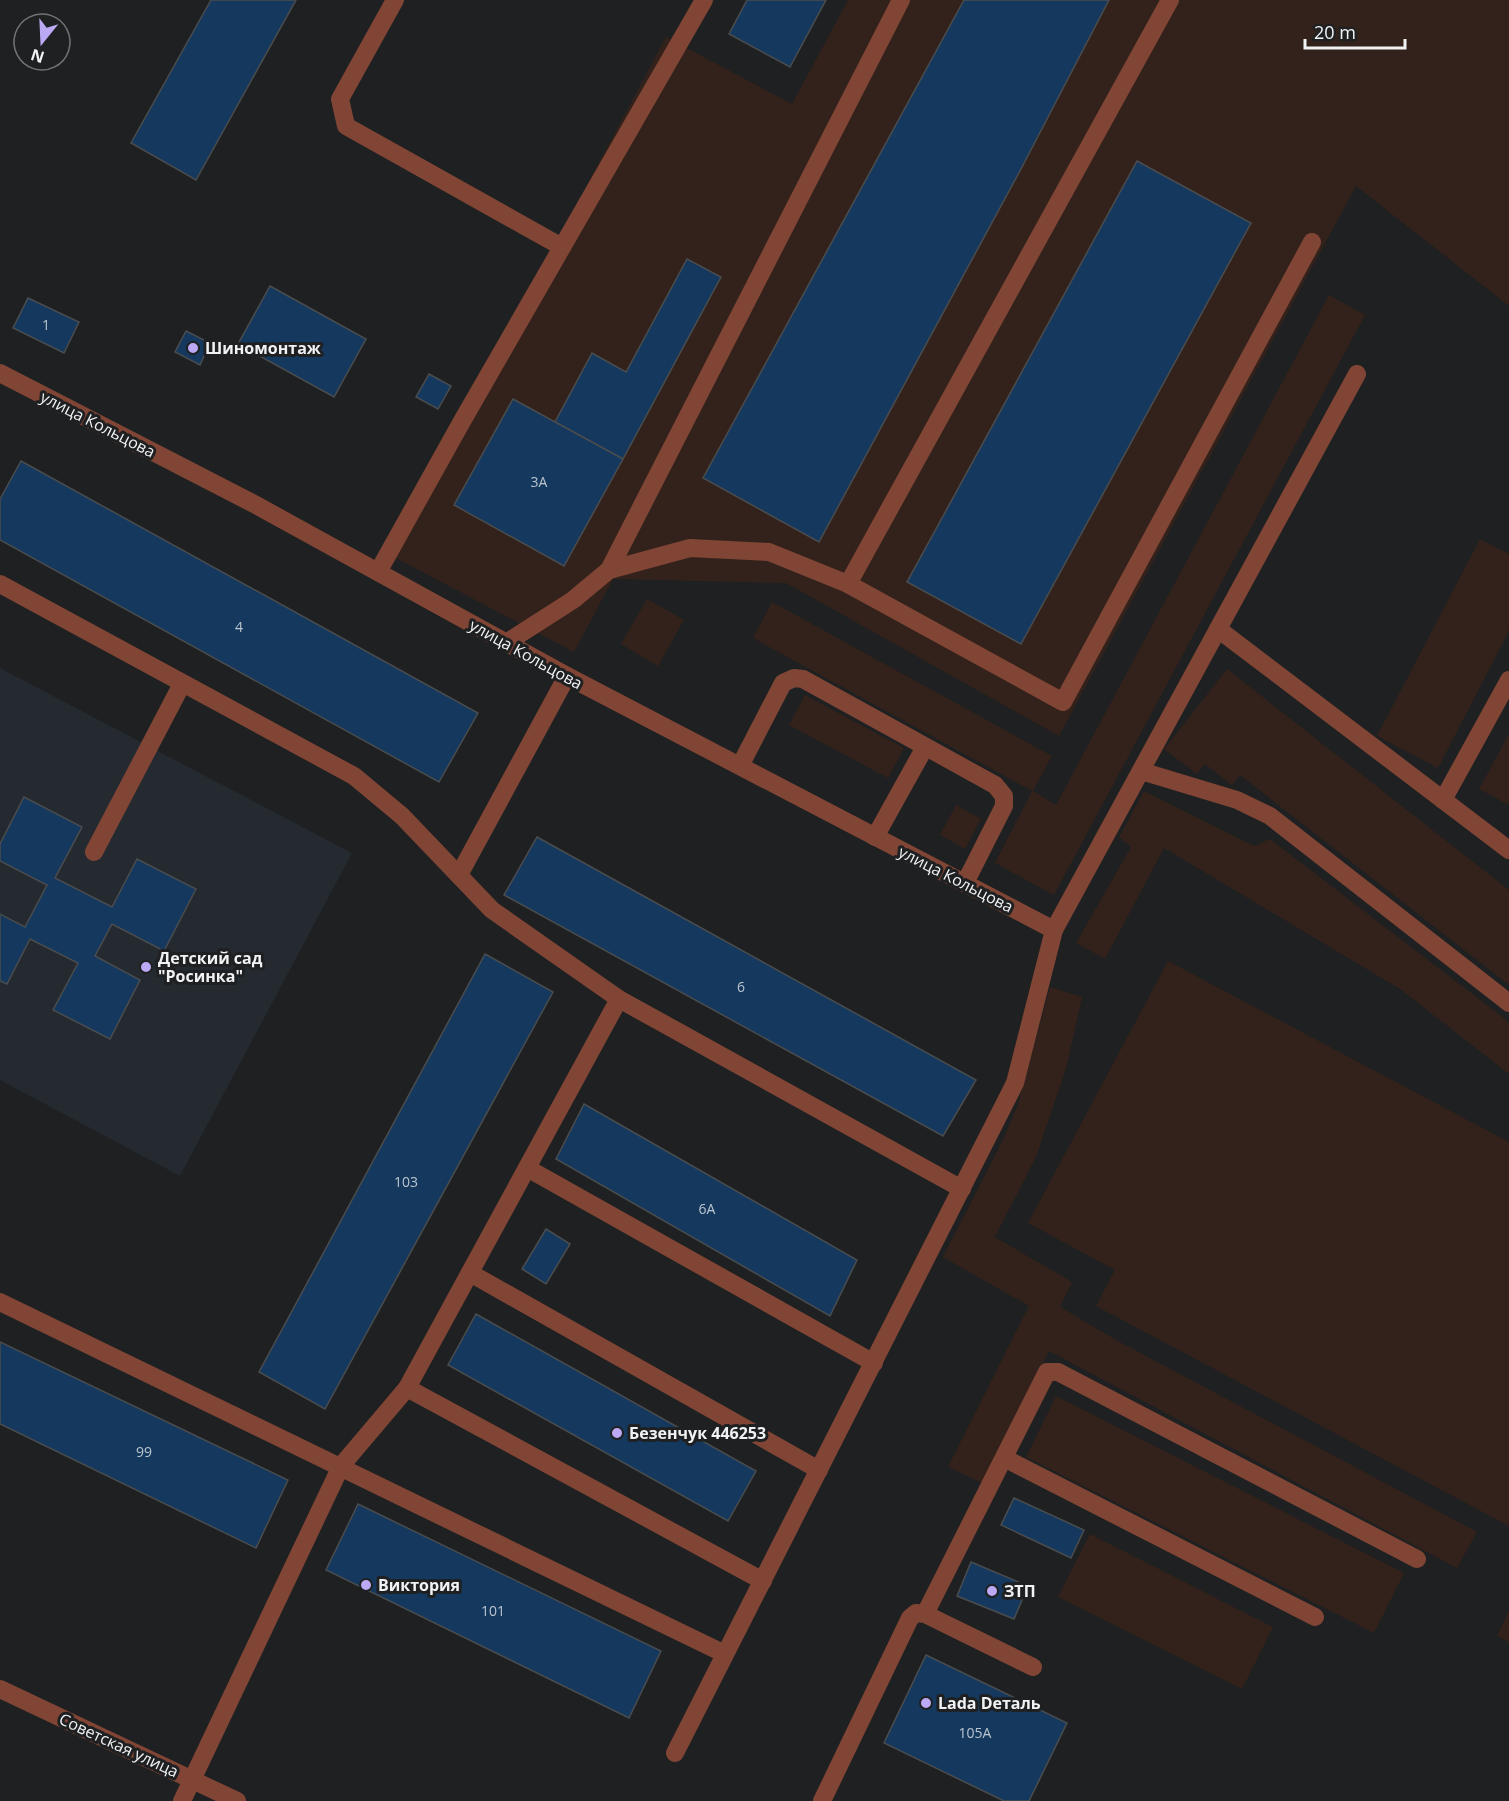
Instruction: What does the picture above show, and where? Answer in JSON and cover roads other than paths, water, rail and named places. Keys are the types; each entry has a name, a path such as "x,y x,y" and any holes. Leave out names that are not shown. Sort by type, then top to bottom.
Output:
{"street":[{"path":"395,0 340,99 346,126 562,247"},
{"path":"378,572 704,0"},
{"path":"506,643 573,600 609,570 901,0"},
{"path":"848,584 1170,0"},
{"path":"609,570 690,548 769,552 848,584 1064,702 1312,242"},
{"name":"улица Кольцова","path":"0,373 256,505 567,676 1054,930"},
{"path":"675,1753 1015,1083 1054,930 1357,374"},
{"path":"0,584 354,776 402,816 492,910 619,999 962,1189"},
{"path":"1218,629 1509,850"},
{"path":"459,875 567,676"},
{"path":"740,766 783,683 794,678 803,679 995,785 1004,796 1005,806 965,883"},
{"path":"1443,800 1509,680"},
{"path":"94,852 182,684"},
{"path":"875,837 925,747"},
{"path":"1141,771 1237,800 1270,816 1509,1003"},
{"path":"182,1801 340,1466 407,1388 619,999"},
{"path":"527,1168 874,1363"},
{"path":"470,1274 819,1470"},
{"path":"0,1302 726,1654"},
{"path":"925,1614 1047,1372 1058,1372 1417,1560"},
{"path":"407,1388 763,1581"},
{"path":"1004,1458 1315,1617"},
{"path":"822,1801 910,1618 915,1612 925,1614 1033,1667"},
{"name":"Советская улица","path":"0,1689 237,1801"}],"place":[{"name":"Шиномонтаж","path":"193,348"},
{"name":"Детский сад \"Росинка\"","path":"146,967"},
{"name":"Безенчук 446253","path":"617,1433"},
{"name":"Виктория","path":"366,1585"},
{"name":"ЗТП","path":"992,1591"},
{"name":"Lada Dеталь","path":"926,1703"}]}
